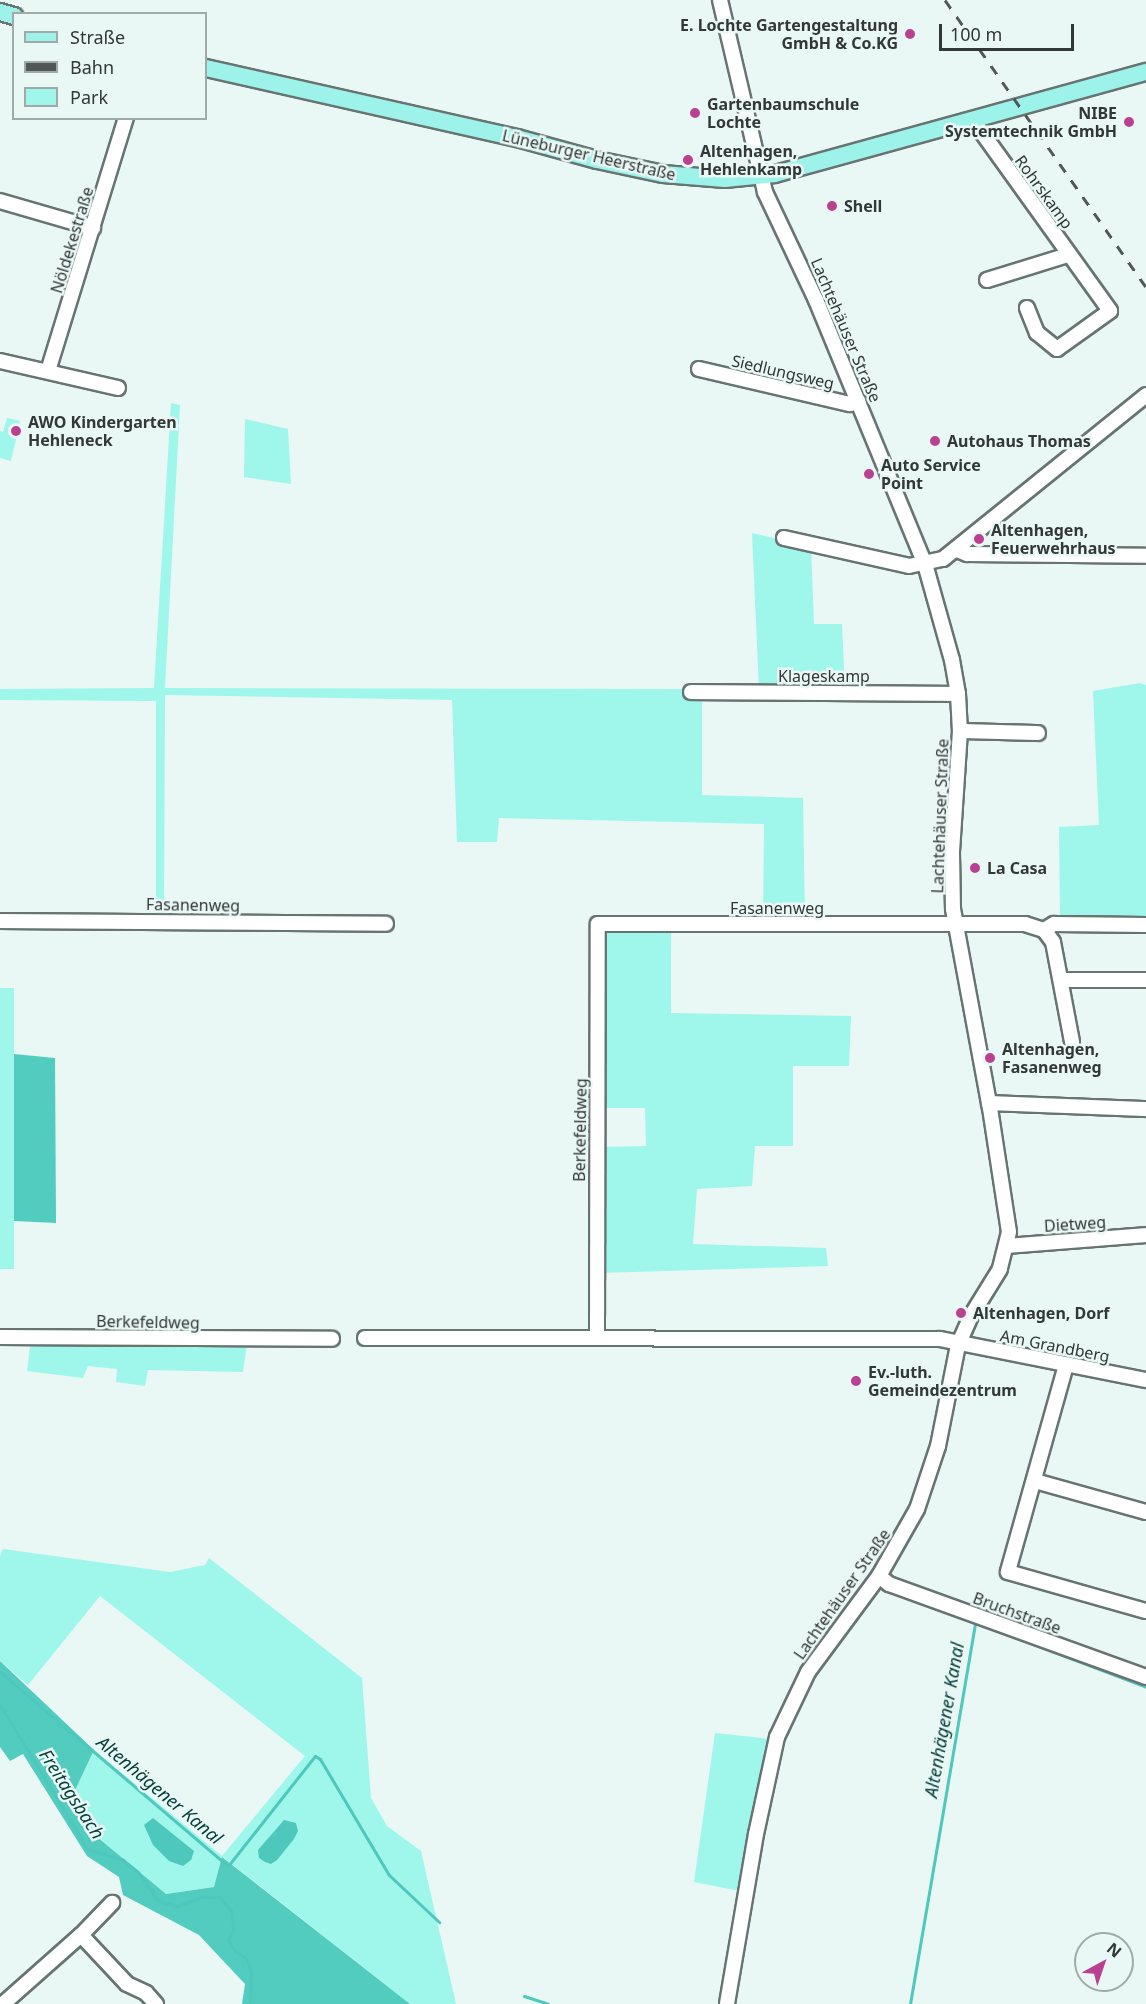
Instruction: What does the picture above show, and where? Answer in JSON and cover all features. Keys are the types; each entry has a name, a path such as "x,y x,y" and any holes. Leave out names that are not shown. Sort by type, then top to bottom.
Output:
{"main road":[{"name":"Lüneburger Heerstraße","path":"207,68 663,174 725,179 759,176 792,169 1146,72"}],"street":[{"name":"Lachtehäuser Straße","path":"720,0 748,115 759,176 859,401 925,564 944,627 958,693 960,731 952,853 956,926 1008,1217 1007,1246 1000,1269 971,1316 958,1345 938,1446 924,1494 910,1525 879,1576 808,1672 777,1737 756,1834 727,2004"},
{"name":"Nöldekestraße","path":"48,371 125,120"},
{"name":"Rohrskamp","path":"972,120 1110,311 1057,349 1037,333 1027,308"},
{"path":"0,201 93,228"},
{"name":"Rohrskamp","path":"987,280 1068,255"},
{"path":"0,361 118,388"},
{"name":"Siedlungsweg","path":"699,369 850,404 859,401"},
{"path":"784,538 909,566 943,559 1146,395"},
{"path":"957,549 967,554 1146,556"},
{"name":"Klageskamp","path":"691,692 958,693"},
{"path":"960,731 1038,733"},
{"name":"Fasanenweg","path":"0,921 386,924"},
{"name":"Fasanenweg","path":"598,924 956,926 1025,924 1044,930"},
{"name":"Berkefeldweg","path":"597,1337 598,924"},
{"path":"1072,1042 1053,942 1044,930 1054,924 1146,925"},
{"path":"1061,980 1146,980"},
{"path":"989,1103 1146,1109"},
{"name":"Dietweg","path":"1007,1246 1146,1235"},
{"name":"Berkefeldweg","path":"0,1337 332,1339"},
{"path":"365,1338 940,1339 958,1345"},
{"name":"Am Grandberg","path":"958,1345 1146,1380"},
{"path":"1066,1365 1008,1572 1146,1611"},
{"path":"1035,1481 1146,1512"},
{"name":"Bruchstraße","path":"879,1576 889,1584 1146,1677"},
{"path":"3,2004 81,1935 112,1904"},
{"path":"81,1935 127,1984 146,1993 156,2004"}],"green space":[{"path":"171,403 180,405 165,688 702,689 702,795 803,798 805,921 763,921 764,824 499,818 497,842 457,842 452,700 165,695 164,917 156,918 156,701 0,700 0,689 154,688"},
{"path":"7,418 20,421 11,461 0,458 0,431 3,432"},
{"path":"245,419 288,429 291,484 244,477"},
{"path":"752,533 811,547 814,624 842,624 845,690 759,690"},
{"path":"1140,683 1146,685 1146,919 1060,919 1059,827 1099,825 1093,691"},
{"path":"603,928 671,928 671,1013 851,1016 849,1066 793,1066 793,1146 755,1146 752,1186 697,1189 693,1244 826,1248 828,1266 599,1273 599,1147 646,1146 645,1108 599,1108"},
{"path":"0,988 14,988 14,1269 0,1269"},
{"path":"31,1339 247,1344 243,1372 148,1370 145,1386 116,1382 117,1369 88,1366 83,1378 27,1371"},
{"path":"3,1549 170,1572 205,1565 209,1558 362,1678 371,1798 387,1826 421,1851 456,2004 410,2004 223,1857 214,1887 165,1894 97,1837 70,1801 94,1750 222,1856 305,1756 100,1596 28,1685 0,1661 0,1556"},
{"path":"715,1733 770,1739 740,1891 694,1882"}],"shaded area":[{"path":"14,1054 55,1058 56,1223 14,1221"},
{"path":"0,1661 94,1750 70,1801 97,1837 166,1894 214,1887 222,1857 410,2004 242,2004 245,1984 199,1935 123,1895 119,1877 87,1856 23,1754 10,1761 0,1747"},
{"path":"153,1818 194,1851 191,1860 183,1866 169,1861 153,1845 144,1825"},
{"path":"284,1820 296,1823 298,1831 277,1860 271,1864 265,1862 259,1858 258,1850"}],"waterway":[{"name":"Altenhägener Kanal","path":"910,2004 975,1622 1146,1687"},
{"name":"Altenhägener Kanal","path":"0,1672 228,1866 315,1756 320,1759 389,1875 439,1922"},
{"name":"Freitagsbach","path":"0,1705 88,1849 123,1860 138,1872 158,1901 177,1906 202,1897 219,1897 231,1911 233,1930 228,1940 235,1951 247,1959 251,1973 250,2004"},
{"name":"Altenhägener Kanal","path":"524,1996 548,2004"}],"railway":[{"path":"945,0 1146,287"}],"place":[{"name":"E. Lochte Gartengestaltung GmbH & Co.KG","path":"910,34"},
{"name":"Gartenbaumschule Lochte","path":"695,113"},
{"name":"NIBE Systemtechnik GmbH","path":"1129,122"},
{"name":"Altenhagen, Hehlenkamp","path":"688,160"},
{"name":"Shell","path":"832,206"},
{"name":"AWO Kindergarten Hehleneck","path":"16,431"},
{"name":"Autohaus Thomas","path":"935,441"},
{"name":"Auto Service Point","path":"869,474"},
{"name":"Altenhagen, Feuerwehrhaus","path":"979,539"},
{"name":"La Casa","path":"975,868"},
{"name":"Altenhagen, Fasanenweg","path":"990,1058"},
{"name":"Altenhagen, Dorf","path":"961,1313"},
{"name":"Ev.-luth. Gemeindezentrum","path":"856,1381"}]}
